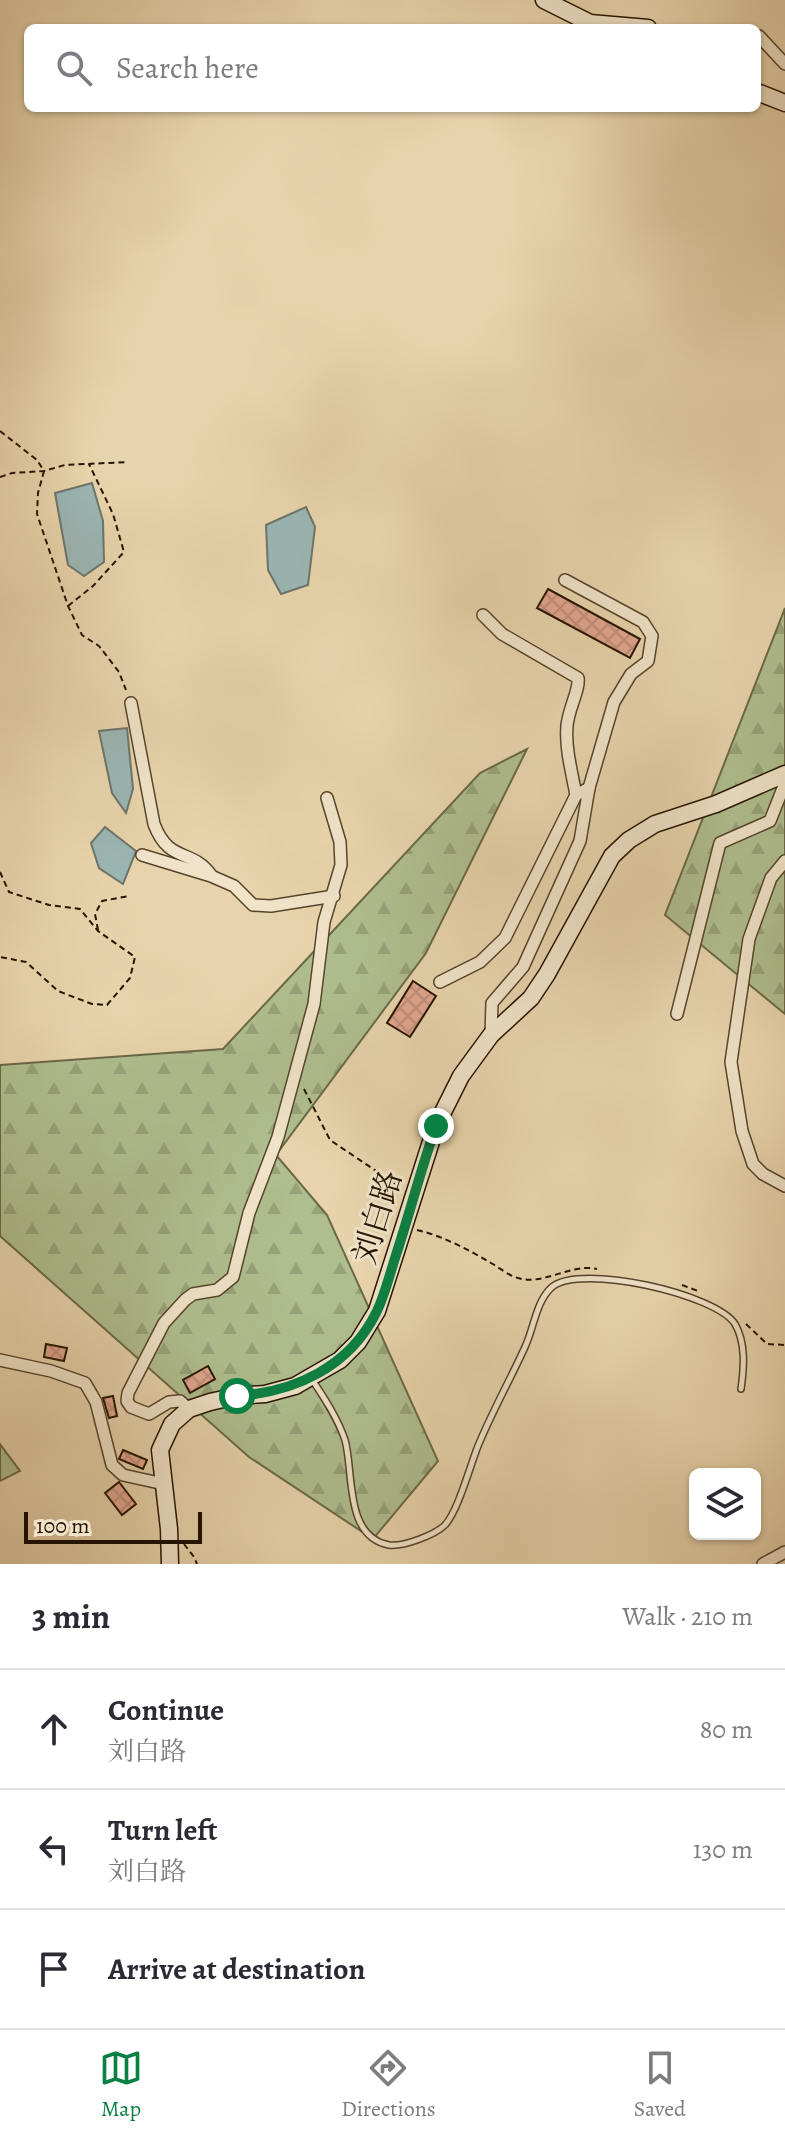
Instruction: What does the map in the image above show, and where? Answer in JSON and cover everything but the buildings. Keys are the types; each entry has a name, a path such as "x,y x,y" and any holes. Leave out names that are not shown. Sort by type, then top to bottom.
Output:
{"street":[{"path":"544,0 590,23 602,24"},
{"path":"761,38 785,64"},
{"path":"761,94 785,103"},
{"path":"491,1035 492,1003 523,967 580,841 589,788 614,702 631,674 648,661 652,636 643,622 565,580"},
{"path":"440,982 480,962 505,938 576,795 566,727 571,702 580,685 578,678 502,634 483,615"},
{"path":"131,703 159,838 168,849 203,865 211,876"},
{"name":"刘白路","path":"189,1409 237,1396 295,1386 340,1360 358,1342 377,1311 436,1126 461,1076 491,1035 531,998 612,856 629,840 655,824 716,804 785,774"},
{"path":"677,1014 720,843 770,821 785,783"},
{"path":"576,795 589,788"},
{"path":"170,1564 160,1450 172,1424 189,1409 180,1401 169,1402 149,1414 131,1407 127,1401 164,1323 193,1294 217,1290 233,1277 249,1213 278,1137 314,1004 324,922 341,865 340,842 327,798"},
{"path":"142,855 234,886 253,905 271,906 334,896"},
{"path":"785,861 771,878 749,939 731,1062 742,1131 753,1164 763,1174 785,1186"},
{"path":"0,1360 51,1371 85,1383 96,1402 112,1465 123,1475 164,1484"},
{"path":"763,1564 785,1552"}],"lane":[{"path":"310,1377 330,1407 345,1441 359,1520 367,1535 389,1545 419,1540 445,1525 503,1390 526,1346 541,1301 553,1286 565,1280 633,1281 699,1299 733,1321 741,1337 744,1367 741,1389"}],"path":[{"path":"0,431 37,460 44,471 37,514 68,606 82,635 99,646 119,672 131,703"},
{"path":"0,477 65,465 128,462"},
{"path":"68,606 93,586 124,552 113,514 89,464"},
{"path":"0,872 9,892 49,905 80,909 98,931 135,957 130,978 107,1005 92,1004 58,991 26,962 0,957"},
{"path":"98,931 95,914 102,901 129,896"},
{"path":"298,1065 305,1091 330,1140 394,1183 403,1201 417,1190"},
{"path":"405,1227 432,1233 517,1278 535,1280"},
{"path":"767,1344 785,1345"}],"green space":[{"path":"785,608 785,1014 665,915"},
{"path":"527,749 426,953 276,1155 327,1215 438,1461 373,1539 249,1457 0,1236 0,1065 223,1049 480,773"},
{"path":"0,1444 20,1471 0,1481"}],"water":[{"path":"92,483 103,521 104,562 84,576 68,565 55,493"},
{"path":"306,507 315,527 308,585 281,594 268,570 266,525"},
{"path":"127,728 133,789 126,813 112,793 99,731"},
{"path":"105,827 136,851 123,884 99,868 91,843"}],"route":[{"path":"237,1396 265,1394 295,1386 340,1360 358,1342 377,1311 436,1126"}]}
